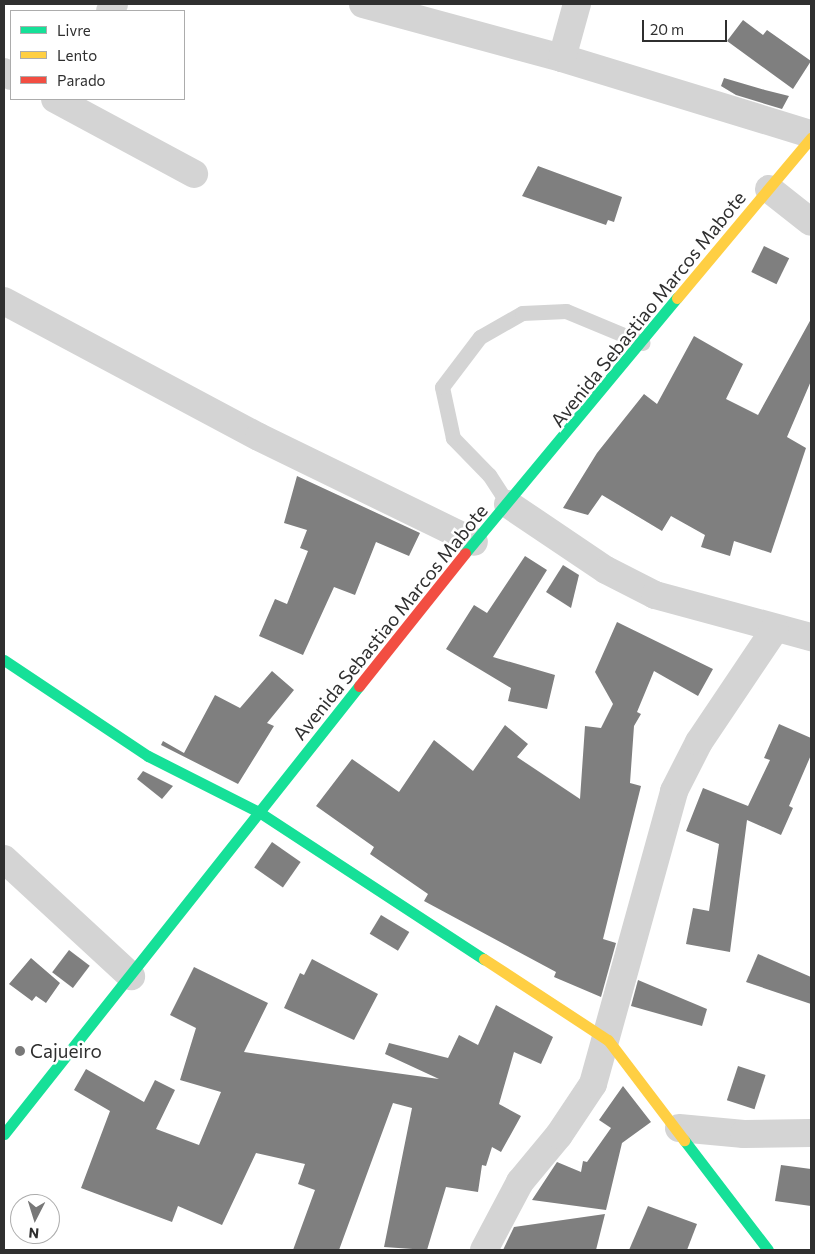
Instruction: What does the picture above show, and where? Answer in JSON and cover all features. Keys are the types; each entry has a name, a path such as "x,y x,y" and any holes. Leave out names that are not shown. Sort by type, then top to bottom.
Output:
{"main road":[{"name":"Avenida Sebastiao Marcos Mabote","path":"4,1134 474,542 643,343 811,136"},
{"path":"4,660 148,756 259,812 608,1040 679,1128 765,1248"}],"street":[{"path":"363,4 562,58 811,136"},
{"path":"562,58 577,4"},
{"path":"60,100 194,174"},
{"path":"769,189 811,222"},
{"path":"4,301 259,437 474,542"},
{"path":"508,504 606,570 655,595 775,629 811,637"},
{"path":"484,1250 520,1182 559,1135 593,1084 608,1040 674,791 699,742 775,629"},
{"path":"4,859 131,976"},
{"path":"679,1128 744,1134 811,1133"}],"lane":[{"path":"508,504 489,475 453,438 442,387 480,337 522,313 566,310 643,343"}],"building":[{"path":"743,20 763,35 767,30 811,61 793,89 727,41"},
{"path":"724,78 789,96 782,109 736,95 721,86"},
{"path":"538,166 622,197 614,222 608,220 606,225 522,196"},
{"path":"764,246 789,258 776,284 751,272"},
{"path":"811,319 811,381 787,437 806,448 771,553 734,541 730,556 701,547 705,535 671,516 662,531 602,495 588,515 563,508 597,453 644,394 657,404 694,336 743,364 726,399 758,415"},
{"path":"297,476 420,533 409,556 376,542 355,595 334,587 303,655 259,636 275,599 287,604 308,551 300,548 307,530 284,523"},
{"path":"525,556 547,570 493,657 555,675 547,709 508,701 511,688 446,649 474,605 487,613"},
{"path":"563,565 579,575 571,608 546,592"},
{"path":"617,622 713,669 698,696 654,671 637,712 641,714 634,726 630,783 641,786 603,939 616,943 601,997 554,977 556,972 424,901 428,894 370,854 374,847 316,806 352,759 399,792 434,740 473,771 505,725 528,744 517,757 580,799 585,726 601,728 613,704 595,672"},
{"path":"272,671 294,690 267,723 274,726 238,784 161,745 163,741 184,753 215,695 240,708"},
{"path":"779,724 811,738 811,755 789,806 793,808 781,835 747,820 730,952 686,944 693,908 709,911 719,844 686,831 703,788 748,806 770,760 764,758"},
{"path":"143,771 173,786 162,799 137,779"},
{"path":"272,842 301,862 283,887 254,867"},
{"path":"381,915 409,932 398,951 370,934"},
{"path":"69,950 90,966 73,988 52,972"},
{"path":"758,954 811,977 811,1004 746,982"},
{"path":"31,958 60,983 46,1003 36,996 32,1001 9,984"},
{"path":"312,959 378,994 354,1040 284,1008 300,973 304,975"},
{"path":"194,967 268,1003 244,1052 439,1079 385,1054 389,1043 448,1058 459,1035 478,1045 496,1005 553,1037 541,1064 514,1052 499,1104 521,1116 501,1152 492,1147 486,1166 482,1165 478,1192 446,1187 427,1250 384,1247 412,1108 393,1103 339,1250 293,1250 315,1190 298,1184 305,1164 256,1153 222,1225 178,1206 172,1222 81,1188 110,1111 74,1090 86,1069 144,1102 155,1080 175,1090 156,1129 199,1145 221,1092 180,1080 196,1028 170,1015"},
{"path":"638,980 707,1009 702,1026 631,1006"},
{"path":"738,1066 766,1075 754,1109 727,1100"},
{"path":"623,1086 651,1122 622,1143 606,1210 532,1200 557,1162 581,1172 583,1161 587,1162 611,1128 599,1120"},
{"path":"781,1165 811,1169 811,1206 775,1201"},
{"path":"648,1206 697,1224 687,1250 629,1250"},
{"path":"605,1214 596,1250 503,1250 514,1227"}],"traffic: fast":[{"path":"465,553 677,298"},
{"path":"4,660 148,756 259,812 484,959"},
{"path":"4,1134 359,686"},
{"path":"684,1140 768,1250"}],"traffic: slow":[{"path":"677,298 811,138"},
{"path":"484,959 608,1040 684,1140"}],"traffic: jam":[{"path":"359,686 465,553"}],"place":[{"name":"Cajueiro","path":"20,1051"}]}
